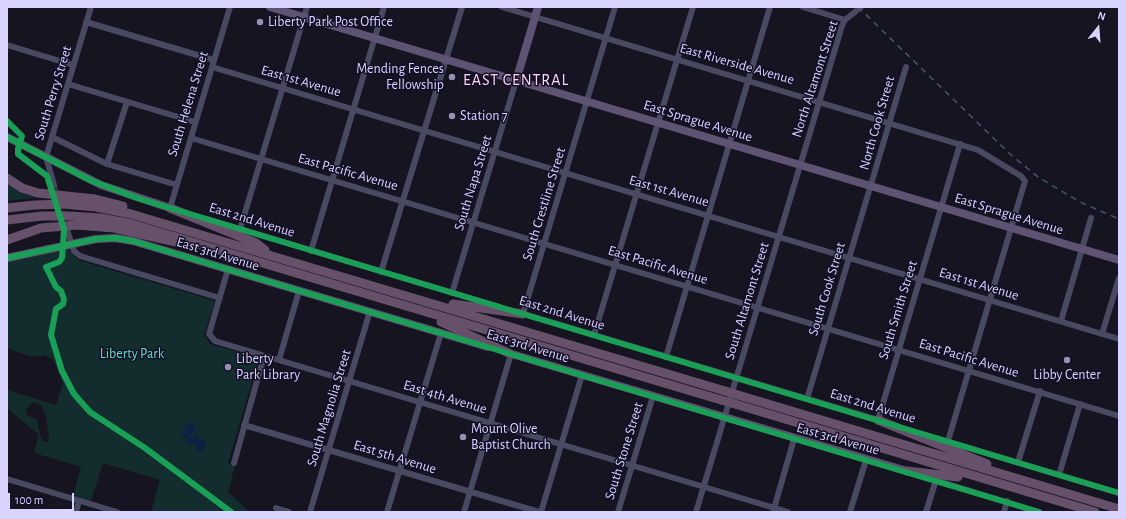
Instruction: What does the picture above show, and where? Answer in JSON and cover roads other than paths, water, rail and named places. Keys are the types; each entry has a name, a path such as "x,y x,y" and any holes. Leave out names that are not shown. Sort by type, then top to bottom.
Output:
{"highway":[{"path":"7,178 16,185 30,190 111,203 156,216 176,226"},
{"path":"7,208 52,204 86,206 120,211 176,226 419,299 1002,485 1095,512"},
{"path":"170,208 256,243 273,255"},
{"path":"7,220 58,215 101,218 152,229 222,252 410,308 723,396"},
{"path":"7,240 41,228 67,225 90,225 114,228 222,252"},
{"path":"419,299 438,300 469,307 523,314"},
{"path":"410,308 511,354"},
{"path":"736,400 1004,474 1117,508"},
{"path":"878,420 988,464 1004,474"},
{"path":"907,471 953,476 1002,485"}],"main road":[{"name":"East Sprague Avenue","path":"270,7 1119,260"},
{"path":"516,80 538,7"},
{"name":"East 2nd Avenue","path":"7,137 101,185 170,208"},
{"name":"East 3rd Avenue","path":"7,258 96,238 115,238 153,247 228,269 794,439 907,471"}],"street":[{"name":"South Perry Street","path":"54,185 46,157 91,7"},
{"name":"South Helena Street","path":"170,208 230,7"},
{"path":"240,229 307,7"},
{"path":"311,251 384,7"},
{"path":"382,272 402,201 462,7"},
{"name":"East Riverside Avenue","path":"502,7 819,101 960,144 987,154 1025,181 1012,228"},
{"name":"South Crestline Street","path":"523,314 616,7"},
{"path":"594,335 692,7"},
{"path":"666,357 728,143 770,7"},
{"path":"803,7 845,20"},
{"name":"North Altamont Street","path":"800,165 845,20 860,7"},
{"path":"86,22 214,60"},
{"path":"7,45 73,65"},
{"name":"East 1st Avenue","path":"212,67 707,214 1119,339"},
{"name":"North Cook Street","path":"871,186 906,67"},
{"name":"South Napa Street","path":"452,293 516,80"},
{"path":"68,84 195,122"},
{"path":"107,164 127,102"},
{"path":"52,137 107,164 177,185"},
{"name":"East Pacific Avenue","path":"191,138 1040,391 1119,416"},
{"name":"South Smith Street","path":"878,420 960,144"},
{"name":"South Altamont Street","path":"696,512 800,165"},
{"name":"South Cook Street","path":"807,399 827,328 871,186"},
{"name":"East 2nd Avenue","path":"170,208 1119,493"},
{"path":"1061,321 1091,218"},
{"path":"948,441 1012,228"},
{"path":"67,230 74,250 80,256 220,298 228,269"},
{"path":"1102,334 1119,278"},
{"path":"279,360 299,291"},
{"name":"East 4th Avenue","path":"220,298 209,334 214,341 632,465 773,510 788,512"},
{"name":"South Magnolia Street","path":"310,512 370,311"},
{"path":"387,512 440,333"},
{"path":"464,512 511,354"},
{"path":"234,463 264,356"},
{"path":"540,512 582,375"},
{"path":"1018,462 1040,391"},
{"name":"South Stone Street","path":"618,512 653,396"},
{"path":"1059,475 1080,404"},
{"name":"East 5th Avenue","path":"244,425 540,512"},
{"path":"773,510 794,439"},
{"path":"850,512 866,460"},
{"name":"East 3rd Avenue","path":"907,471 1039,512"},
{"path":"7,479 117,512"},
{"path":"926,512 936,480"},
{"path":"76,512 79,501"},
{"path":"1004,512 1007,502"},
{"path":"276,508 289,512"}],"water":[{"path":"188,422 196,426 190,437 195,439 194,435 196,433 197,438 206,440 204,449 201,452 196,449 195,442 190,446 186,444 188,439 181,435"}],"tunnel":[{"path":"54,185 64,219"}],"railway":[{"path":"858,7 1010,154 1038,177 1080,202 1119,219"}],"place":[{"name":"Liberty Park Post Office","path":"260,22"},
{"name":"Mending Fences Fellowship","path":"452,77"},
{"name":"Station 7","path":"452,116"},
{"name":"Libby Center","path":"1067,360"},
{"name":"Liberty Park Library","path":"228,367"},
{"name":"Mount Olive Baptist Church","path":"463,437"}],"district":[{"name":"EAST CENTRAL","path":"516,80"}],"park label":[{"name":"Liberty Park","path":"132,354"}]}
